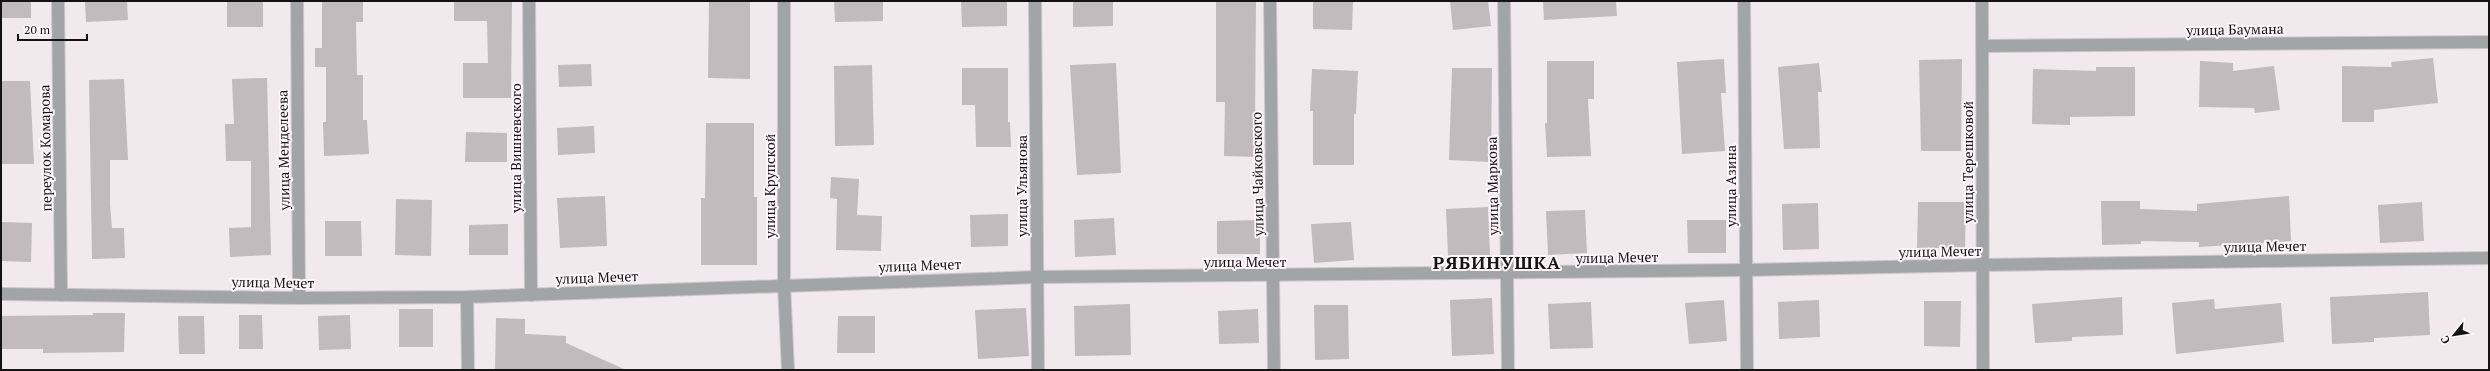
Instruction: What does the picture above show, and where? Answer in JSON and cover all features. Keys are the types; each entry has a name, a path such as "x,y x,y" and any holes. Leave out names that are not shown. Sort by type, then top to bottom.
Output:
{"street":[{"name":"переулок Комарова","path":"58,1 61,295"},
{"name":"улица Менделеева","path":"297,1 299,298"},
{"name":"улица Вишневского","path":"529,1 531,294"},
{"name":"улица Крупской","path":"784,1 784,284 788,370"},
{"name":"улица Ульянова","path":"1035,1 1038,370"},
{"name":"улица Чайковского","path":"1270,1 1274,370"},
{"name":"улица Маркова","path":"1504,1 1508,370"},
{"name":"улица Азина","path":"1744,1 1747,370"},
{"name":"улица Терешковой","path":"1982,1 1983,370"},
{"name":"улица Баумана","path":"1982,46 2489,42"},
{"name":"улица Мечет","path":"1,294 299,298 467,297 784,284 1037,277 1273,276 1746,270 2489,258"},
{"path":"467,297 468,370"}],"building":[{"path":"1,1 31,1 31,18 1,18"},
{"path":"85,1 127,1 128,20 86,22"},
{"path":"227,1 263,1 263,27 227,27"},
{"path":"322,1 363,1 363,22 356,22 357,75 363,75 363,120 367,120 369,154 324,156 323,122 326,122 326,67 315,67 315,48 322,48"},
{"path":"454,1 512,1 511,98 463,98 463,63 488,63 487,21 454,21"},
{"path":"709,1 750,1 750,79 708,78"},
{"path":"834,1 883,1 883,21 835,22"},
{"path":"961,1 1007,1 1007,26 962,27"},
{"path":"1073,1 1113,1 1113,26 1073,27"},
{"path":"1216,1 1256,1 1255,124 1258,124 1258,157 1224,156 1225,102 1216,102"},
{"path":"1313,1 1353,1 1352,30 1313,29"},
{"path":"1450,1 1488,1 1491,26 1453,30"},
{"path":"1543,1 1616,1 1617,16 1544,20"},
{"path":"2433,58 2438,103 2374,110 2374,122 2342,122 2342,66 2392,67 2391,62"},
{"path":"1724,59 1726,93 1721,93 1725,151 1682,154 1677,62"},
{"path":"1962,59 1961,151 1921,151 1919,60"},
{"path":"1547,61 1594,61 1594,99 1588,99 1591,156 1547,157 1545,123 1547,123"},
{"path":"2200,61 2233,63 2233,71 2274,66 2280,110 2255,113 2254,108 2199,107"},
{"path":"1116,63 1121,173 1077,175 1070,65"},
{"path":"1819,63 1822,92 1818,92 1820,148 1784,149 1778,67"},
{"path":"591,64 592,86 559,87 558,65"},
{"path":"872,65 874,145 835,146 834,66"},
{"path":"2096,67 2135,67 2135,116 2070,117 2070,125 2032,124 2033,69 2096,71"},
{"path":"962,68 1008,68 1008,122 1010,122 1011,147 976,147 975,105 962,105"},
{"path":"1452,68 1492,68 1491,162 1449,160"},
{"path":"1312,69 1358,71 1356,114 1354,114 1354,165 1313,165 1313,111 1310,111"},
{"path":"267,78 271,255 230,257 229,228 251,227 251,161 226,161 225,124 234,124 232,79"},
{"path":"124,79 128,160 110,160 110,205 112,228 124,228 125,258 92,259 89,80"},
{"path":"1,81 30,81 34,164 1,164"},
{"path":"706,123 754,123 754,197 757,197 757,265 701,265 701,198 705,198"},
{"path":"594,126 595,153 558,155 557,128"},
{"path":"466,132 507,133 507,162 465,162"},
{"path":"831,177 859,179 857,215 882,216 881,251 836,250 837,199 830,198"},
{"path":"605,196 607,246 560,248 557,198"},
{"path":"2289,196 2291,241 2199,247 2199,242 2141,241 2141,244 2102,245 2101,201 2140,201 2140,209 2197,211 2197,204"},
{"path":"396,199 432,200 431,256 395,255"},
{"path":"1918,202 1966,202 1965,248 1917,248"},
{"path":"2422,202 2424,241 2380,243 2378,205"},
{"path":"1818,203 1819,249 1783,250 1782,204"},
{"path":"1488,207 1490,255 1448,256 1446,209"},
{"path":"1585,210 1587,253 1548,255 1546,211"},
{"path":"1008,214 1008,246 971,247 970,215"},
{"path":"1114,218 1116,255 1075,257 1074,220"},
{"path":"1260,220 1260,254 1217,254 1217,221"},
{"path":"1687,220 1726,220 1726,253 1688,253"},
{"path":"325,221 361,221 362,256 325,256"},
{"path":"1,222 32,223 31,262 1,261"},
{"path":"1351,222 1354,260 1314,263 1311,224"},
{"path":"508,224 508,255 469,255 469,225"},
{"path":"2428,292 2430,335 2374,338 2374,342 2332,344 2330,297"},
{"path":"2122,297 2123,335 2072,337 2072,341 2035,343 2032,304"},
{"path":"1492,298 1494,354 1452,356 1450,300"},
{"path":"2214,299 2215,309 2281,303 2284,342 2176,354 2172,303"},
{"path":"1724,300 1727,341 1689,344 1685,303"},
{"path":"1819,300 1820,337 1779,339 1778,302"},
{"path":"1924,301 1961,301 1960,347 1924,346"},
{"path":"1591,302 1593,348 1550,349 1548,304"},
{"path":"1130,304 1131,355 1075,356 1074,306"},
{"path":"1314,305 1348,305 1349,359 1315,360"},
{"path":"1026,308 1029,356 978,359 975,310"},
{"path":"399,309 433,309 433,347 399,347"},
{"path":"1258,309 1259,343 1219,344 1218,311"},
{"path":"93,313 125,313 124,352 43,353 43,349 1,349 1,316 93,315"},
{"path":"239,315 262,315 263,349 239,349"},
{"path":"350,315 351,349 319,350 318,316"},
{"path":"178,316 204,316 205,354 179,354"},
{"path":"838,316 875,316 875,353 837,353"},
{"path":"496,318 525,319 525,334 566,336 566,343 626,370 495,370"}],"district":[{"name":"РЯБИНУШКА","path":"1497,262"}]}
